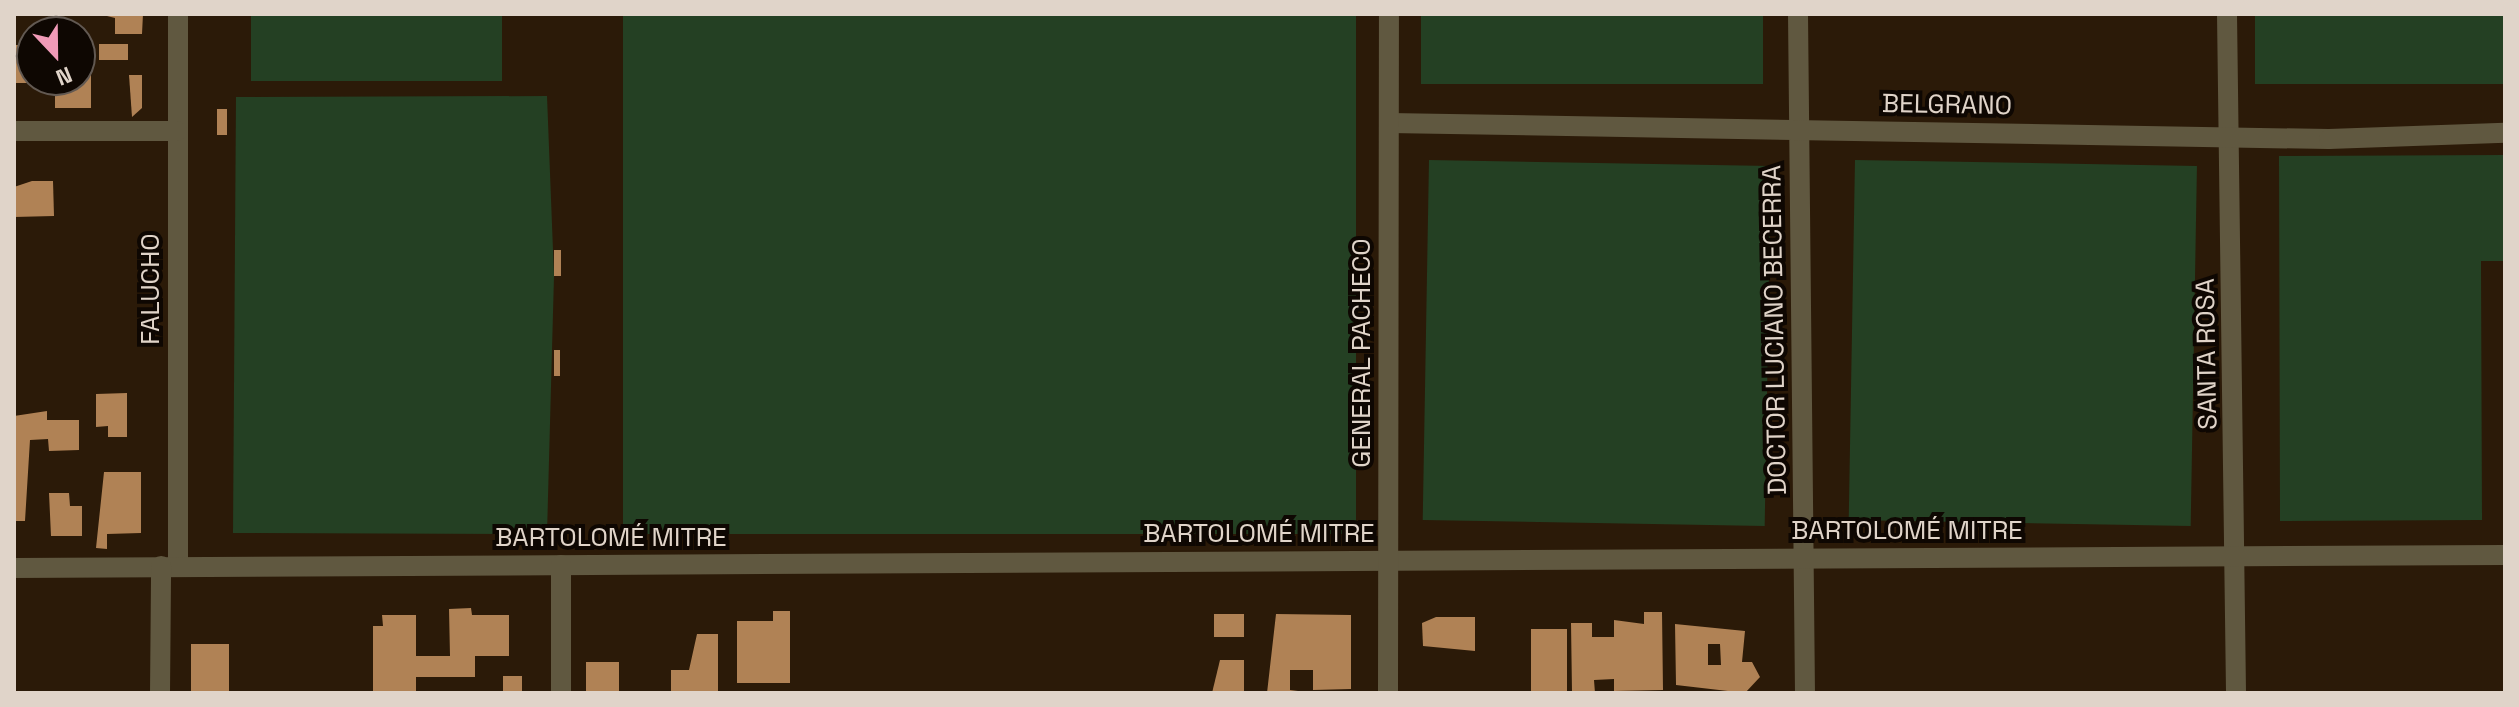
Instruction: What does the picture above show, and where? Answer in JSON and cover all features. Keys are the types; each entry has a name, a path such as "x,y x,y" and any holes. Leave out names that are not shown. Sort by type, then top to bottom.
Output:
{"street":[{"name":"FALUCHO","path":"160,693 170,566 178,14"},
{"name":"GENERAL PACHECO","path":"1388,693 1389,14"},
{"name":"DOCTOR LUCIANO BECERRA","path":"1798,14 1805,693"},
{"name":"SANTA ROSA","path":"2227,14 2231,134 2236,693"},
{"name":"BELGRANO","path":"1389,123 2231,134 2505,133"},
{"path":"14,131 177,131"},
{"name":"BARTOLOMÉ MITRE","path":"14,568 2505,555"},
{"path":"561,565 561,693"}],"green space":[{"path":"251,14 502,14 502,81 251,81"},
{"path":"623,14 1356,14 1356,534 623,534"},
{"path":"1421,14 1763,14 1763,84 1421,84"},
{"path":"2255,14 2505,14 2505,84 2255,84"},
{"path":"547,96 554,276 547,534 233,533 236,97"},
{"path":"2505,155 2505,261 2481,261 2482,520 2280,521 2279,156"},
{"path":"1429,160 1771,166 1765,526 1423,520"},
{"path":"1855,160 2197,166 2191,526 1849,520"}],"building":[{"path":"99,14 143,14 142,34 115,34 115,18"},
{"path":"99,44 128,44 128,60 99,60"},
{"path":"14,45 16,45 16,83"},
{"path":"129,75 142,75 142,108 132,117"},
{"path":"55,96 91,96 91,108 55,108"},
{"path":"217,109 227,109 227,135 217,135"},
{"path":"32,181 53,181 54,216 14,217 14,187"},
{"path":"554,250 561,250 561,276 554,276"},
{"path":"554,350 560,350 560,376 554,376"},
{"path":"127,393 127,437 108,437 108,426 96,427 96,394"},
{"path":"47,411 47,420 79,420 79,450 49,451 48,439 30,440 25,521 14,521 14,416"},
{"path":"104,472 141,472 141,533 107,534 107,549 96,548"},
{"path":"49,493 69,493 70,506 82,506 82,536 51,536"},
{"path":"471,608 472,615 509,615 509,656 475,656 475,677 416,677 416,693 373,693 373,626 383,626 382,615 416,615 416,656 450,656 449,609"},
{"path":"773,611 790,611 790,683 737,683 737,621 773,621"},
{"path":"1644,612 1662,612 1663,690 1614,691 1614,679 1594,680 1595,693 1572,693 1571,623 1592,623 1592,637 1614,637 1614,620 1644,624"},
{"path":"1214,614 1244,614 1244,637 1214,637"},
{"path":"1276,614 1351,615 1351,689 1313,690 1313,670 1290,670 1290,690 1314,693 1267,693"},
{"path":"1436,617 1475,617 1475,651 1423,646 1422,623"},
{"path":"1675,624 1745,631 1742,662 1752,662 1760,677 1745,693 1676,685","holes":["1708,644 1720,644 1721,665 1708,665"]},
{"path":"1531,629 1567,629 1567,693 1531,693"},
{"path":"697,634 718,634 718,691 671,691 671,670 689,670"},
{"path":"191,644 229,644 229,693 191,693"},
{"path":"1220,660 1244,660 1244,693 1212,693"},
{"path":"586,662 619,662 619,691 586,691"},
{"path":"503,676 522,676 522,693 503,693"}]}
